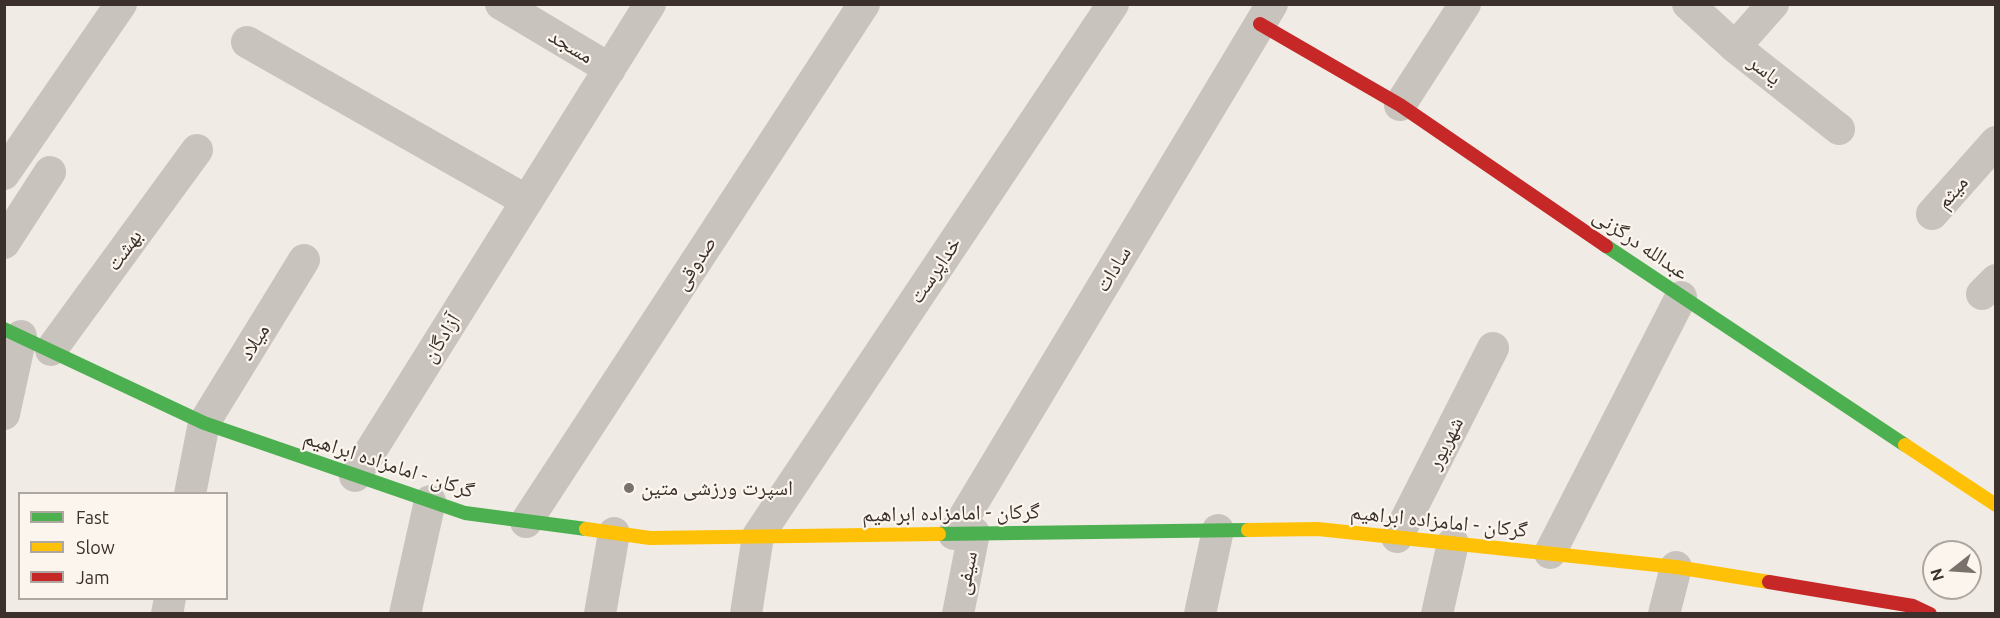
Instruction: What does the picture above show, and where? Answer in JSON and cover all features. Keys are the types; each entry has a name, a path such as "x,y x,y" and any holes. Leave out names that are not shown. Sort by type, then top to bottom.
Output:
{"street":[{"path":"4,174 121,4"},
{"name":"مسجد","path":"501,4 610,69"},
{"name":"آزادگان","path":"356,476 650,4"},
{"name":"صدوقی","path":"526,522 864,4"},
{"name":"خداپرست","path":"758,536 1113,4"},
{"path":"1400,105 1466,4"},
{"path":"1688,4 1735,47"},
{"name":"یاسر","path":"1773,4 1735,47 1839,129"},
{"name":"عبدالله درگزنی","path":"1266,14 1681,297 1995,505"},
{"name":"سادات","path":"964,534 1266,14"},
{"path":"247,42 527,201"},
{"name":"میثم","path":"1932,214 1995,142"},
{"name":"بهشت","path":"51,351 197,150"},
{"path":"4,243 50,172"},
{"name":"میلاد","path":"204,423 304,260"},
{"path":"1550,553 1681,297"},
{"path":"4,414 13,332"},
{"name":"گرکان - امامزاده ابراهیم","path":"13,332 204,423 465,513 526,522 651,538 1318,529 1676,567 1918,611"},
{"name":"شهریور","path":"1397,537 1493,348"},
{"path":"190,492 204,423"},
{"path":"405,614 430,501"},
{"path":"1200,614 1218,530"},
{"path":"600,614 614,533"},
{"name":"سیفی","path":"958,614 964,534"},
{"path":"746,614 758,536"},
{"path":"1437,614 1453,543"},
{"path":"1664,614 1676,567"}],"traffic: fast":[{"path":"1606,246 1905,445"},
{"path":"4,329 204,423 465,513 586,529"},
{"path":"939,534 1248,530"}],"traffic: slow":[{"path":"1905,445 1996,505"},
{"path":"586,529 650,538 939,534"},
{"path":"1248,530 1318,529 1676,567 1769,582"}],"traffic: jam":[{"path":"1260,24 1400,105 1606,246"},
{"path":"1769,582 1913,606 1930,614"}],"place":[{"name":"اسپرت ورزشی متین","path":"629,488"}]}
